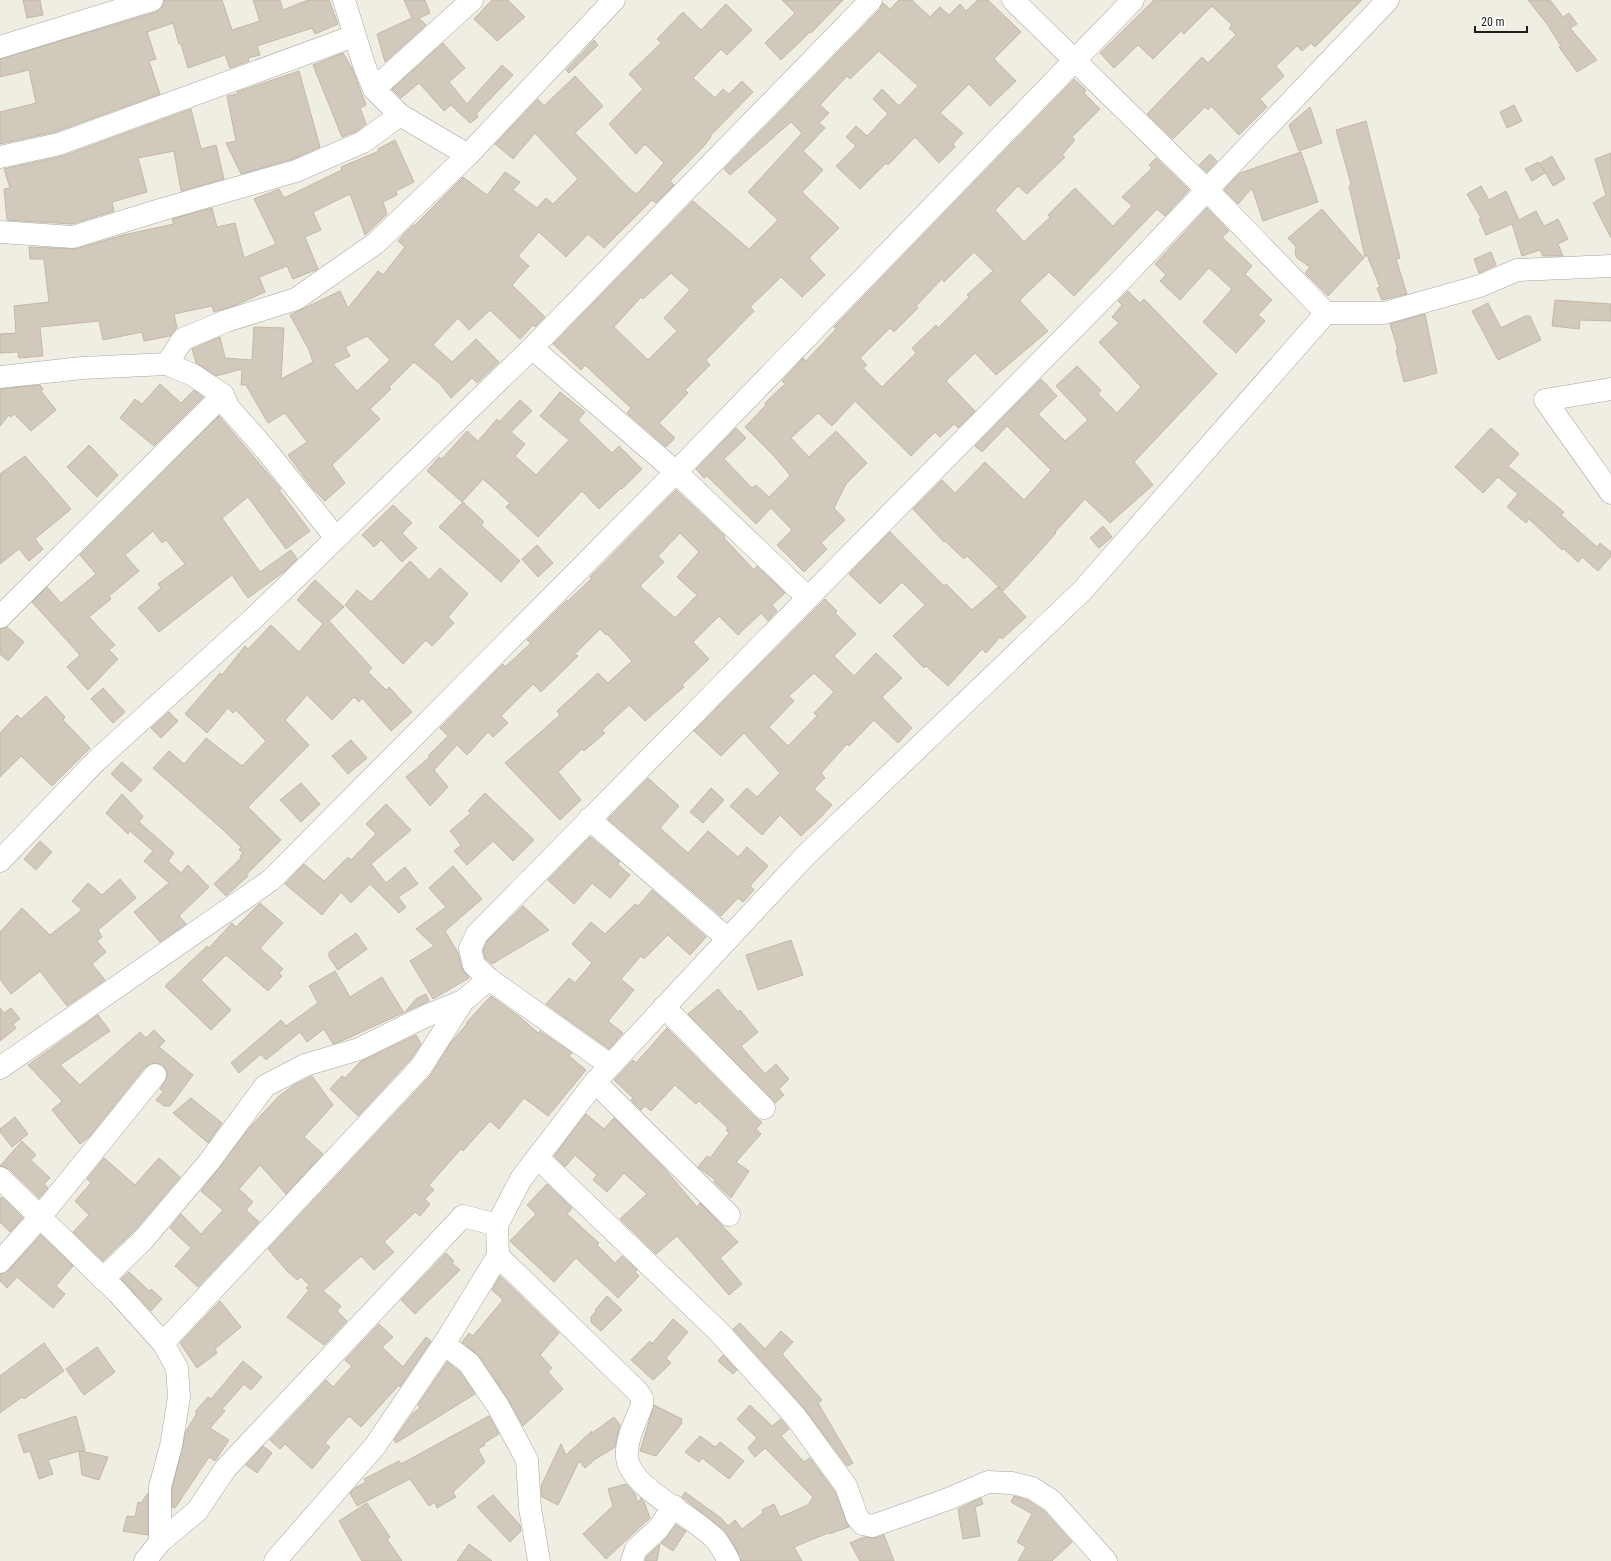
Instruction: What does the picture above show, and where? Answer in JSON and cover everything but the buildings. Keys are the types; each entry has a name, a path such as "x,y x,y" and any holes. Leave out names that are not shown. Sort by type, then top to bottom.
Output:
{"street":[{"path":"0,47 152,0"},
{"path":"344,0 354,36 374,89 400,115 468,155"},
{"path":"374,89 472,0"},
{"path":"167,364 183,339 226,321 296,299 376,243 468,155 614,0"},
{"path":"0,861 96,761 254,618 532,348 871,0"},
{"path":"1013,0 1207,190 1326,313 1384,313 1480,286 1517,270 1611,266"},
{"path":"0,1068 271,880 676,472 1132,0"},
{"path":"610,1065 489,979 474,965 470,949 477,934 806,597 1110,291 1388,0"},
{"path":"0,157 59,144 354,36"},
{"path":"0,232 73,237 296,171 363,142 400,115"},
{"path":"275,1561 375,1446 444,1344 498,1256 497,1225 521,1179 595,1082 806,855 1083,590 1326,313"},
{"path":"532,348 676,472 806,597"},
{"path":"0,377 82,368 167,364 193,375 223,395 228,407 266,450 336,538"},
{"path":"1611,389 1545,400 1611,493"},
{"path":"0,617 223,395"},
{"path":"589,819 728,939"},
{"path":"163,1343 421,1067 463,1001 489,979"},
{"path":"103,1279 143,1240 209,1162 265,1086 305,1065 359,1049 426,1016 463,1001"},
{"path":"664,1007 764,1108"},
{"path":"0,1262 40,1217 155,1075"},
{"path":"595,1082 729,1215"},
{"path":"538,1158 718,1331 795,1416 846,1486 857,1517 863,1524 872,1526 881,1523 948,1500 988,1482 1012,1483 1032,1488 1052,1501 1106,1561"},
{"path":"0,1178 103,1279 163,1343 177,1368 179,1397 170,1446 160,1487 160,1542"},
{"path":"145,1561 160,1542 197,1511 226,1468 463,1216 497,1225"},
{"path":"498,1256 637,1391 642,1398 642,1405 627,1447 627,1458 632,1473 643,1485 674,1506 716,1540 729,1561"},
{"path":"444,1344 469,1363 498,1406 527,1460 530,1508 539,1561"},
{"path":"632,1561 636,1549 658,1530 674,1506"}]}
